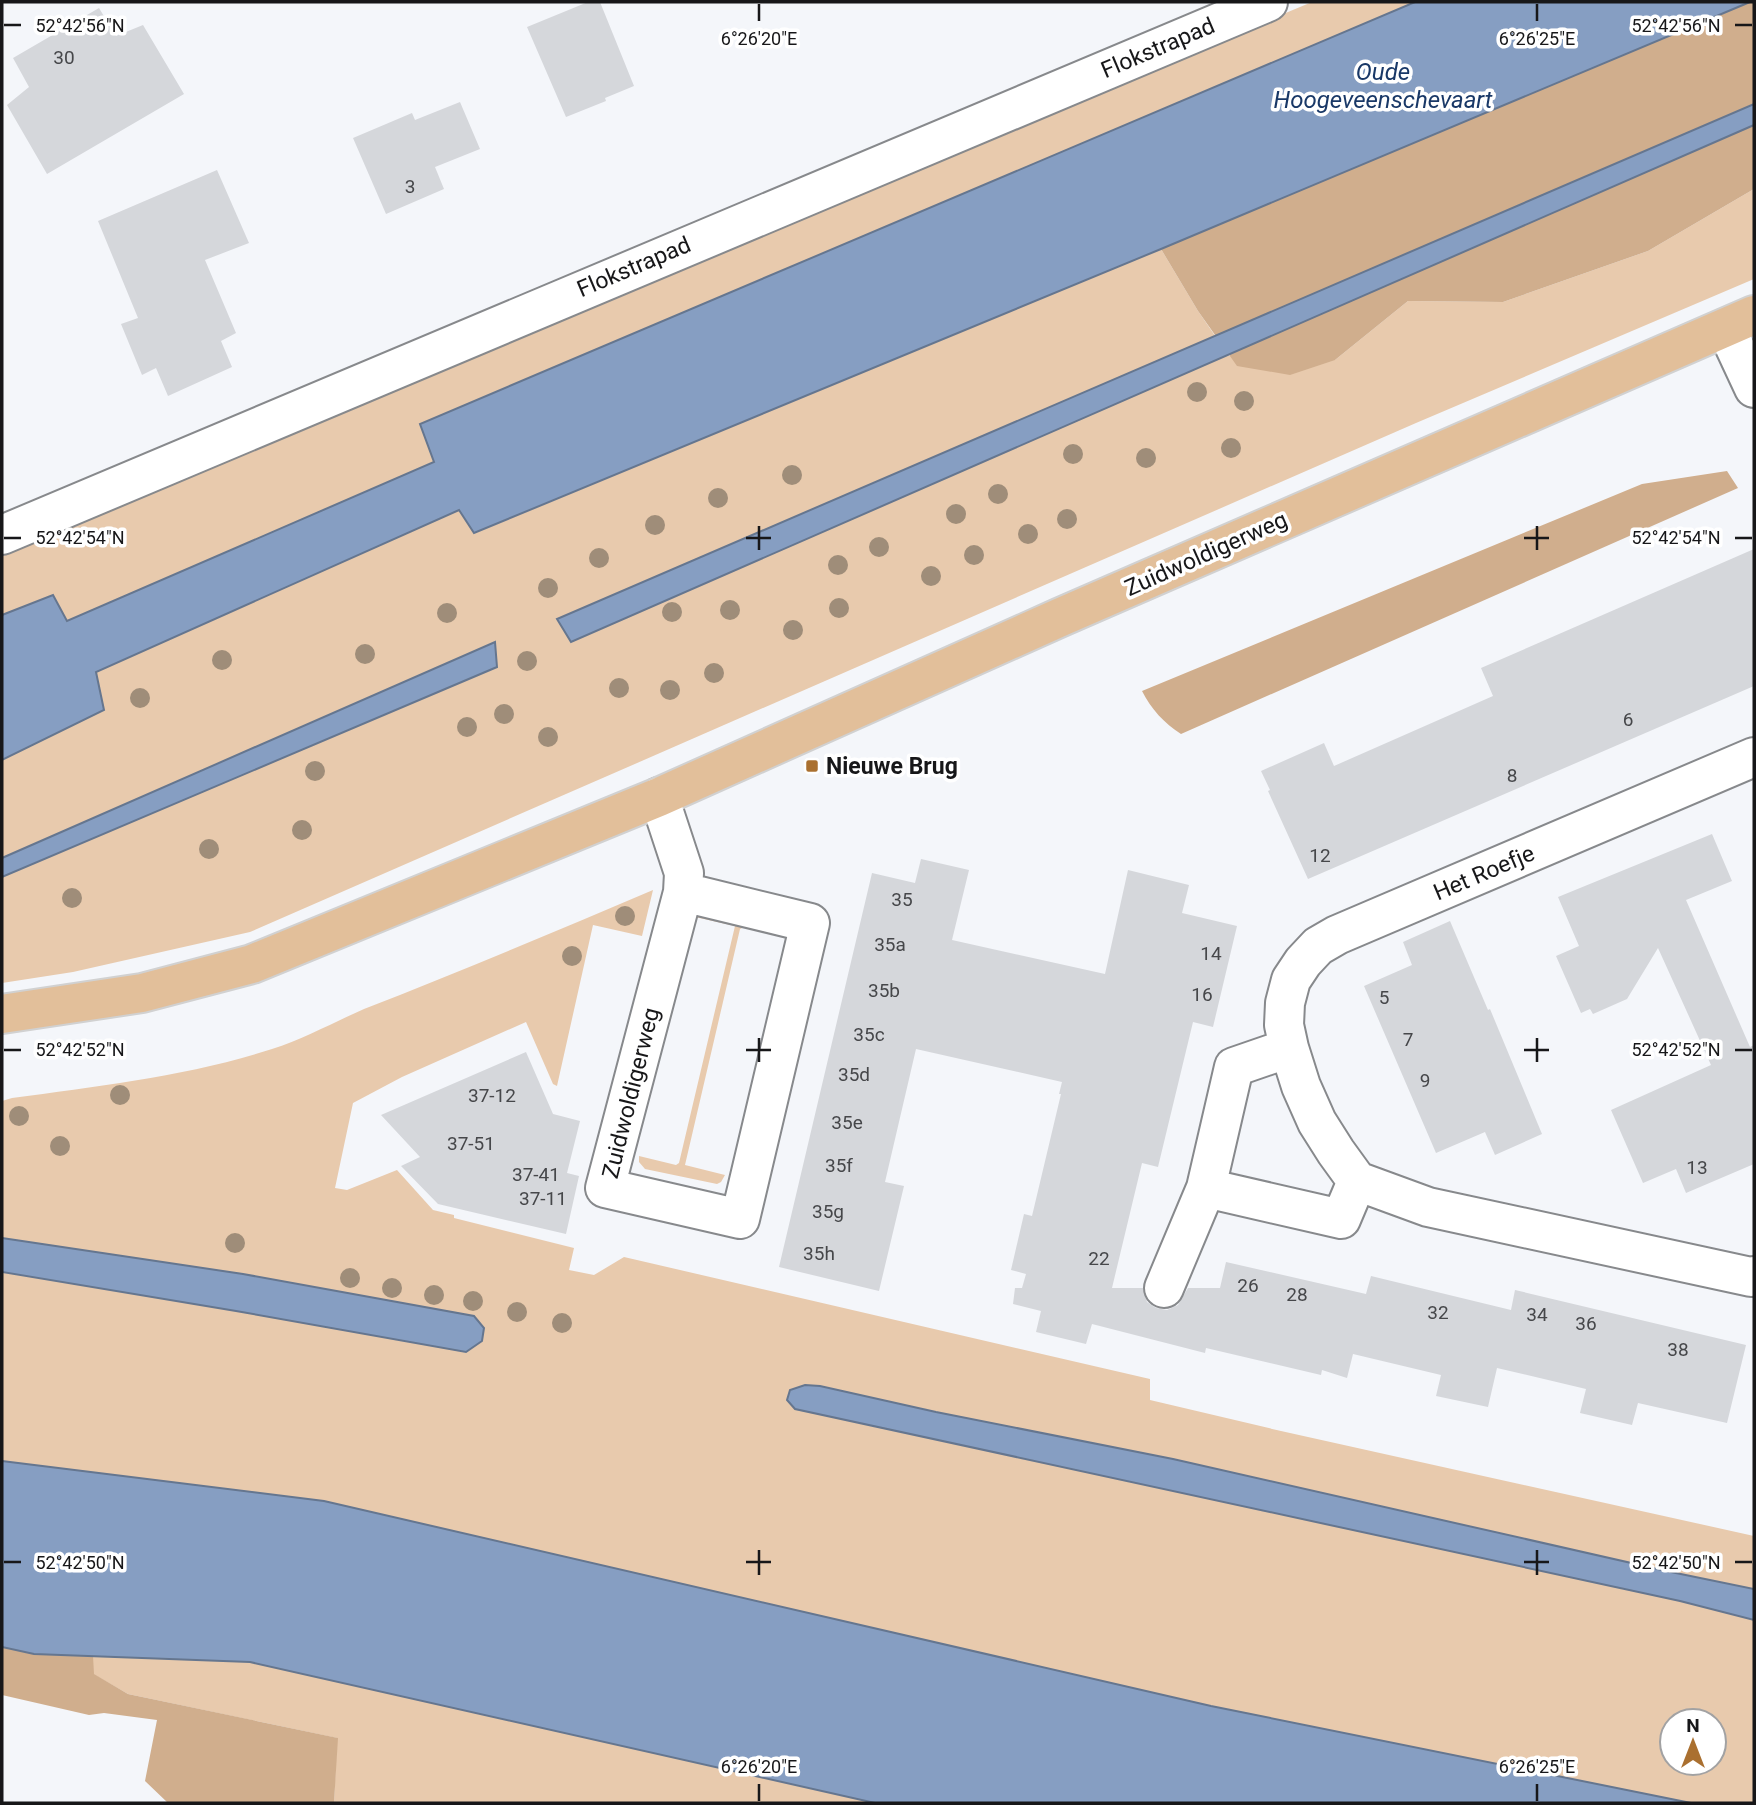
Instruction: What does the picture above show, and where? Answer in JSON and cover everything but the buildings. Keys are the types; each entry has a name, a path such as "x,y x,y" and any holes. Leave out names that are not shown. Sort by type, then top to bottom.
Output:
{"main road":[{"name":"Zuidwoldigerweg","path":"2,1014 142,993 253,964 659,797 1061,617 1740,321"}],"street":[{"name":"Flokstrapad","path":"2,534 1268,2"},
{"path":"1740,321 1754,388"},
{"name":"Het Roefje","path":"1357,1181 1317,1122 1301,1086 1289,1048 1284,1025 1285,1003 1291,980 1303,962 1318,946 1337,935 1754,757"},
{"name":"Zuidwoldigerweg","path":"659,797 684,873 683,892 605,1188 740,1219 810,923 683,892"},
{"path":"1164,1289 1206,1188 1234,1067 1289,1048"},
{"path":"1206,1188 1341,1219 1357,1181 1428,1207 1738,1275 1754,1276"}],"shaded area":[{"path":"1312,2 1415,2 420,424 434,462 67,621 53,595 2,615 2,551"},
{"path":"1754,2 1754,189 1648,251 1503,302 1408,301 1335,360 1290,375 1237,366 1198,311 1161,249"},
{"path":"1754,189 1754,279 1416,423 250,932 73,972 2,983 2,760 104,710 96,672 459,510 475,533 1161,249 1229,356 1335,360 1408,301 1503,302 1648,251"},
{"path":"1727,471 1738,488 1181,734 1158,715 1142,691 1642,484"},
{"path":"653,890 642,936 593,925 557,1086 553,1084 526,1022 402,1077 353,1103 335,1188 347,1190 397,1170 433,1210 454,1215 454,1218 574,1248 569,1270 594,1275 624,1257 1150,1379 1150,1400 1754,1536 1754,1589 1173,1459 820,1386 805,1385 790,1390 795,1409 1680,1601 1754,1620 1754,1803 1691,1803 1211,1706 324,1501 2,1461 2,1272 466,1352 243,1274 2,1238 2,1101 176,1073 272,1049"},
{"path":"698,911 782,931 781,936 744,927 740,929 685,1165 725,1175 717,1184 645,1169 639,1162 639,1156 676,1165 679,1163 735,926 695,917"},
{"path":"2,1647 34,1654 93,1656 94,1674 128,1694 338,1738 334,1803 168,1803 145,1781 157,1720 104,1713 89,1715 2,1695"},
{"path":"93,1656 250,1662 874,1803 334,1803 337,1738 128,1694 93,1674"}],"water":[{"name":"Oude Hoogeveenschevaart","path":"1415,2 1750,2 474,533 459,510 96,672 104,710 2,760 2,615 53,595 67,621 434,462 420,424"},
{"path":"1754,104 1754,125 571,642 557,619"},
{"path":"495,642 497,667 2,877 2,858"},
{"path":"2,1238 243,1274 474,1316 484,1328 482,1341 466,1352 2,1272"},
{"path":"805,1385 1173,1459 1754,1589 1754,1620 1680,1601 795,1409 787,1400 790,1390"},
{"path":"2,1461 324,1501 1211,1706 1691,1803 875,1803 250,1662 34,1654 2,1647"}],"place":[{"name":"Nieuwe Brug","path":"812,766"}]}
